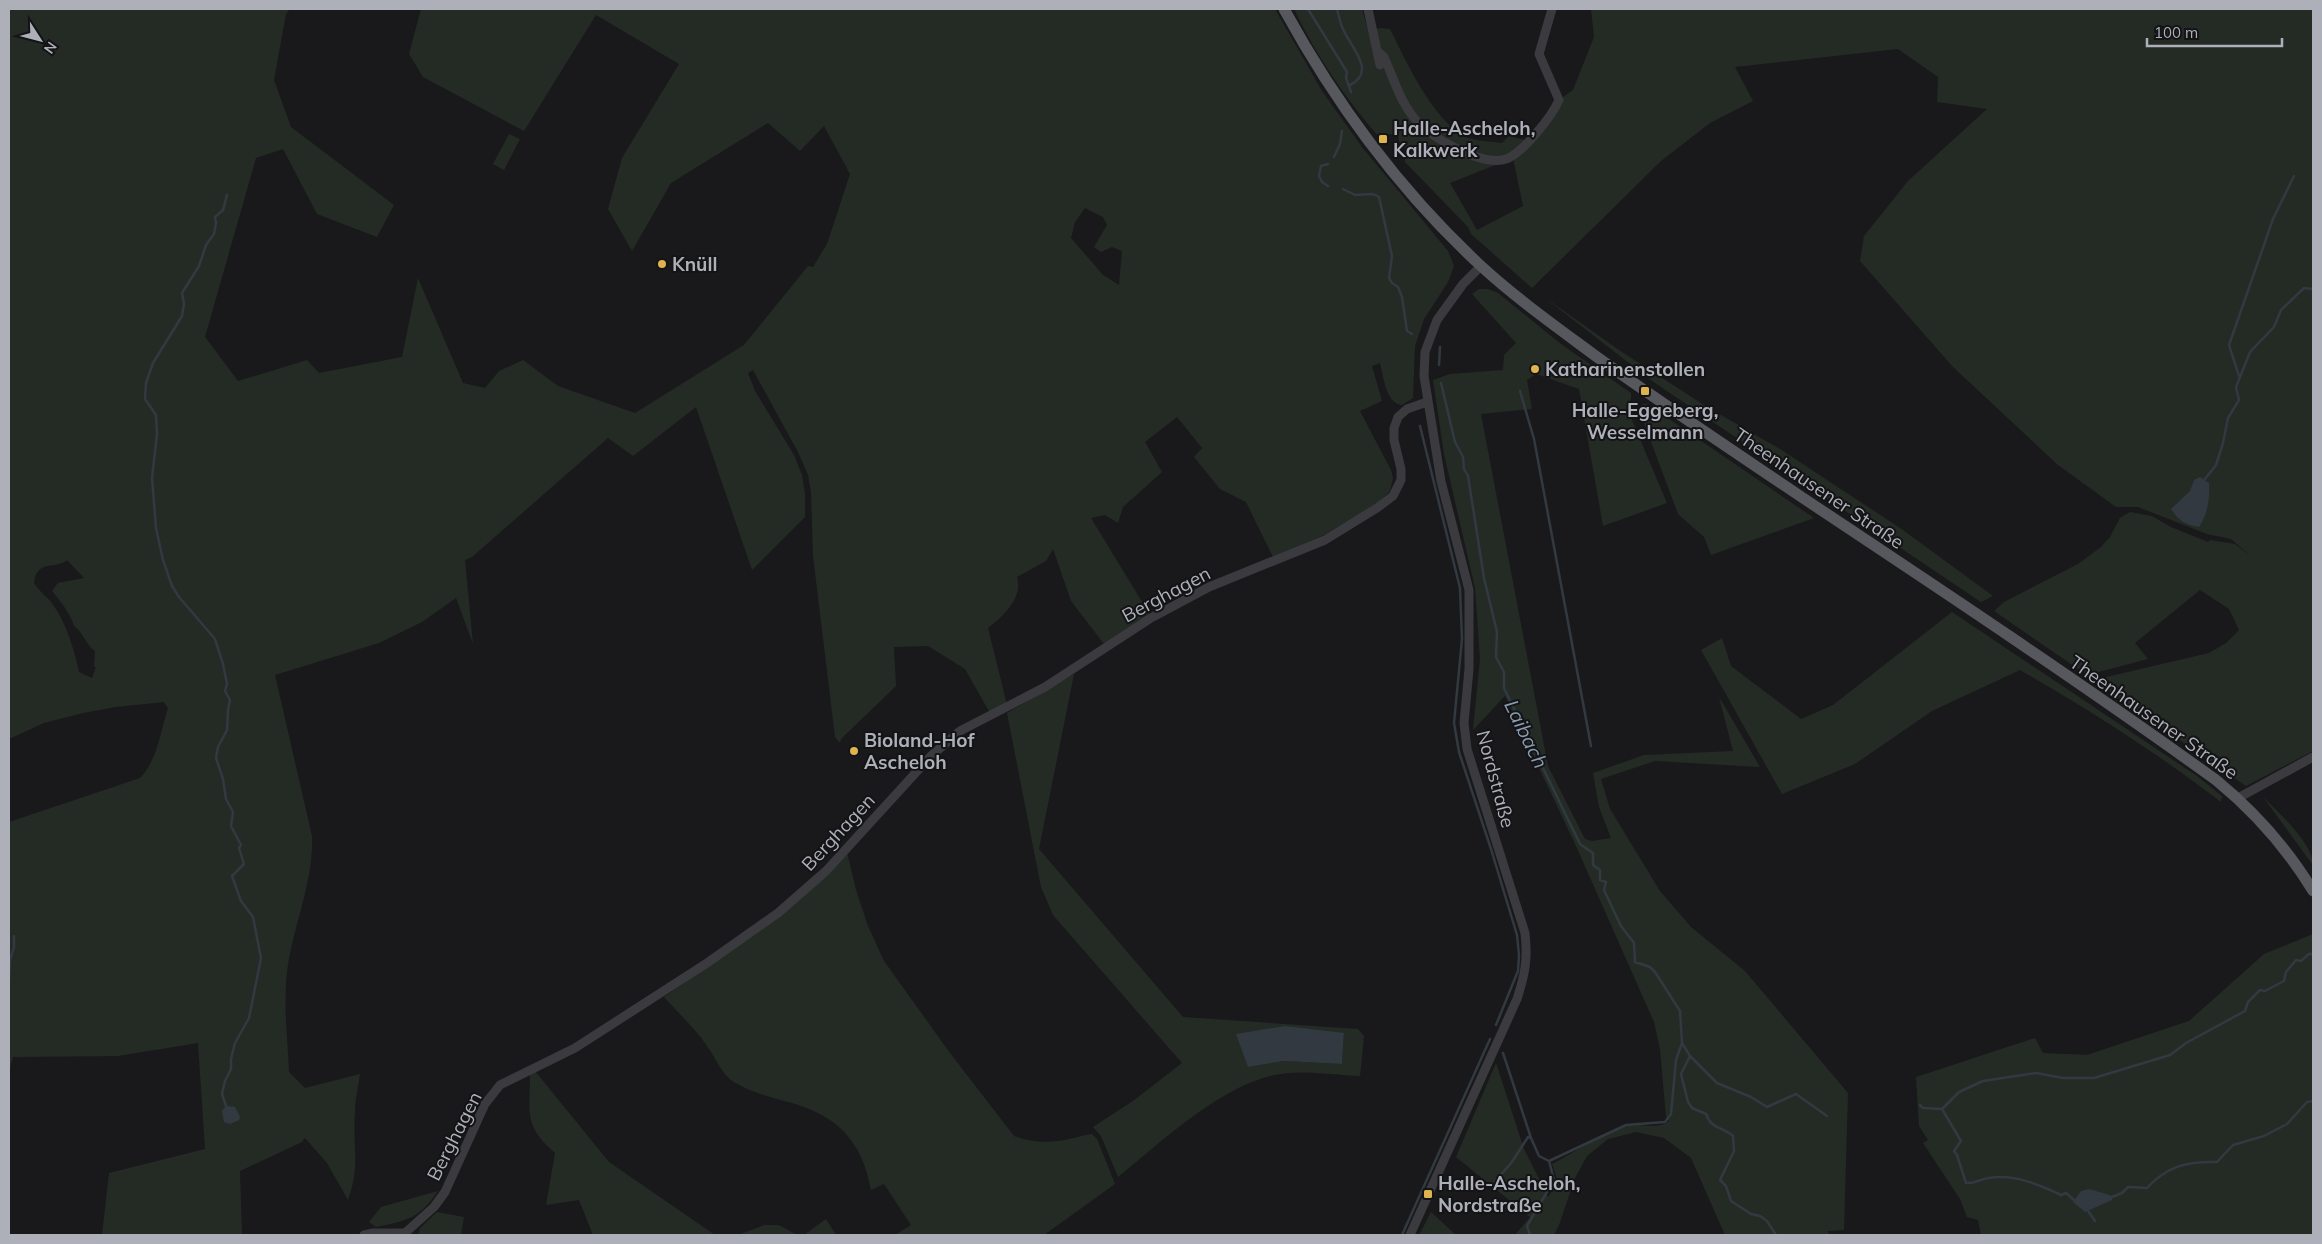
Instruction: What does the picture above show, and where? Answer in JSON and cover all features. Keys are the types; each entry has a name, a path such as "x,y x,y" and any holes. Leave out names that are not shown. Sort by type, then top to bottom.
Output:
{"main road":[{"name":"Theenhausener Straße","path":"1284,9 1328,86 1386,165 1425,210 1481,266 1518,298 1645,391 2216,780 2238,798 2266,827 2300,869 2313,891"}],"street":[{"path":"1368,9 1380,65"},
{"path":"1377,51 1384,57 1408,110 1424,128 1468,153 1496,160 1506,159 1544,123 1559,100 1539,54 1552,9"},
{"name":"Nordstraße","path":"1410,1235 1517,999 1526,973 1525,934 1467,749 1464,722 1469,669 1469,590 1442,480 1424,376 1425,352 1430,334 1437,320 1463,284 1481,266"},
{"name":"Berghagen","path":"364,1235 380,1233 405,1234 434,1207 445,1192 485,1104 500,1085 575,1048 707,963 778,914 826,871 931,756 960,731 1045,687 1151,618 1209,587 1325,540 1393,496 1401,480 1401,469 1394,440 1394,428 1398,417 1407,409 1427,402"},
{"path":"2238,798 2313,757"}],"shaded area":[{"path":"9,9 290,9 286,14 274,80 291,127 394,205 377,237 317,214 283,149 256,158 205,337 238,381 307,360 319,373 402,357 418,278 463,383 485,388 499,371 523,360 558,386 635,413 744,345 808,266 813,267 827,244 850,174 824,126 800,151 768,123 671,183 632,251 608,209 622,158 679,64 596,15 524,131 423,77 409,54 421,9 1275,9 1322,91 1362,147 1448,251 1454,266 1448,282 1424,319 1415,346 1413,398 1402,405 1392,400 1386,388 1380,363 1372,366 1382,401 1360,411 1391,470 1393,478 1390,491 1378,503 1324,535 1273,557 1246,502 1220,489 1194,457 1202,448 1177,417 1145,442 1162,472 1123,507 1118,523 1105,515 1091,518 1150,615 1104,644 1071,601 1053,549 1046,561 1017,577 1017,593 1014,600 1000,618 988,628 1007,705 990,713 965,669 928,646 894,647 896,686 841,739 840,743 835,737 813,556 811,492 808,475 798,452 753,370 748,373 755,391 794,455 802,475 805,494 805,517 752,570 696,407 633,456 608,438 472,557 465,560 473,644 456,598 422,622 379,643 275,675 312,836 312,855 309,873 288,965 286,984 289,1072 305,1088 360,1074 354,1125 355,1165 348,1200 327,1163 305,1138 302,1142 240,1171 242,1235 102,1235 109,1173 205,1149 198,1043 118,1056 13,1057 9,1072 9,822 140,778 151,763 168,708 164,702 116,707 83,713 44,723 9,739","holes":["1085,208 1103,217 1107,225 1094,247 1101,252 1112,247 1122,251 1119,285 1103,275 1071,238 1075,222","67,560 84,578 58,583 52,591 62,603 74,626 95,651 94,667 96,667 92,678 79,672 72,645 61,619 52,603 34,583 36,576 42,568"]},
{"path":"1294,9 1362,9 1368,30 1390,29 1420,86 1449,125 1464,137 1502,143 1509,136 1525,140 1558,108 1563,97 1573,90 1594,37 1591,9 2313,9 2313,751 2246,786 2096,682 2102,678 2209,653 2226,643 2239,630 2229,609 2200,590 2135,643 2148,659 2087,675 1994,611 2004,602 2078,564 2101,547 2110,537 2120,518 2130,512 2152,516 2171,527 2208,542 2210,540 2235,544 2251,556 2231,539 2207,534 2138,507 2116,507 2058,465 1953,367 1860,261 1864,236 1908,181 1987,109 1937,102 1938,77 1898,49 1735,67 1753,101 1710,123 1661,161 1532,288 1471,234 1468,227 1405,162 1405,147 1401,148 1398,136 1390,134 1378,136 1332,76","holes":["1513,158 1523,206 1477,230 1450,183"]},
{"path":"509,134 520,139 504,170 493,164"},
{"path":"1479,289 1488,289 1498,293 1561,344 1631,393 1631,399 1626,406 1667,503 1603,526 1579,389 1536,374 1527,380 1532,409 1481,414 1548,766 1585,839 1592,841 1611,838 1599,807 1593,773 1644,755 1733,751 1719,697 1760,767 1655,761 1601,779 1610,809 1660,891 1691,927 1745,971 1848,1093 1844,1230 1828,1231 1829,1235 1725,1235 1691,1158 1664,1138 1636,1132 1608,1139 1587,1156 1575,1178 1554,1235 1515,1235 1530,1217 1456,1157 1496,1063 1524,1149 1548,1197 1558,1182 1552,1164 1618,1129 1633,1125 1655,1126 1669,1121 1666,1117 1660,1049 1654,1022 1576,846 1505,696 1473,730 1480,659 1475,588 1444,454 1433,380 1450,374 1503,370 1504,355 1516,343 1472,294"},
{"path":"1544,297 1619,350 1707,407 1780,449 1903,530 1993,596 1981,602 1652,381"},
{"path":"1643,404 1647,404 1814,518 1711,555 1704,537 1678,514 1641,415"},
{"path":"2200,477 2209,483 2209,494 2208,505 2199,527 2183,521 2171,509 2190,491 2194,480"},
{"path":"1952,612 2197,776 2222,796 2221,802 2123,733 2020,670 1932,711 1855,764 1782,794 1701,650 1722,638 1731,666 1801,719 1833,705"},
{"path":"1074,674 1039,849 1183,1017 1358,1029 1364,1036 1360,1076 1288,1073 1265,1077 1243,1086 1220,1098 1176,1129 1118,1177 1101,1136 1093,1127 1133,1101 1182,1063 1053,915 1041,887 1007,713","holes":["1344,1033 1342,1064 1284,1061 1248,1067"]},
{"path":"2263,797 2301,838 2312,856 2313,865"},
{"path":"847,852 856,890 868,926 884,961 950,1053 1014,1136 1027,1140 1048,1142 1092,1134 1097,1139 1115,1184 1044,1235 895,1235 911,1225 884,1184 871,1190 865,1166 848,1136 831,1121 810,1109 744,1088 729,1079 697,1033 664,997 707,967"},
{"path":"2313,934 2313,1235 1981,1235 1978,1220 1967,1217 1960,1199 1923,1143 1928,1140 1919,1126 1916,1077 2035,1038 2043,1053 2087,1055 2189,1021 2264,954"},
{"path":"1285,1026 1344,1033 1342,1064 1284,1061 1248,1067 1236,1034"},
{"path":"535,1071 609,1162 715,1235 593,1235 579,1200 546,1205 555,1153 538,1134 530,1118 530,1074"},
{"path":"226,1106 235,1107 240,1117 239,1120 230,1124 224,1122 222,1111"},
{"path":"2089,1189 2113,1196 2112,1200 2085,1212 2073,1202 2081,1191"},
{"path":"438,1191 419,1213 412,1217 376,1227 369,1222 381,1207"},
{"path":"437,1212 464,1217 461,1235 418,1235 420,1228"},
{"path":"1431,1212 1456,1235 1419,1235"},
{"path":"826,1219 836,1235 804,1235"},
{"path":"765,1225 779,1225 797,1235 738,1235"}],"waterway":[{"name":"Laibach","path":"1308,9 1347,72 1346,78 1351,92"},
{"path":"1337,9 1343,28 1362,66 1358,80 1350,85"},
{"name":"Laibach","path":"1334,157 1340,144 1342,131"},
{"name":"Laibach","path":"1328,164 1321,166 1319,176 1322,182 1328,186"},
{"path":"2239,376 2229,345 2273,219 2294,176"},
{"name":"Laibach","path":"1343,189 1355,195 1373,194 1379,197 1392,256 1389,278 1398,287 1402,297 1407,331 1412,334"},
{"path":"226,1106 222,1094 225,1081 231,1069 231,1059 235,1043 249,1018 261,958 253,917 241,901 232,876 244,864 239,848 241,845 231,826 233,812 226,799 223,779 216,758 218,747 227,730 230,700 225,691 227,684 223,664 215,639 179,597 172,586 163,560 156,528 152,478 157,434 156,415 145,399 146,383 153,363 182,316 184,304 182,293 199,266 206,245 214,234 215,217 223,210 227,195"},
{"path":"2205,479 2216,465 2228,418 2239,400 2236,387 2250,352 2274,327 2281,310 2304,288 2313,289"},
{"name":"Laibach","path":"1439,365 1440,347"},
{"name":"Laibach","path":"1441,383 1455,442 1463,457 1464,469 1468,476 1484,578 1497,632 1496,657 1504,672 1504,688 1580,844 1593,853 1593,865 1600,870 1600,880 1606,882 1604,890 1621,926 1634,943 1635,962 1650,967 1655,972 1680,1011 1682,1043 1676,1060 1671,1114 1665,1122 1626,1125 1549,1161 1554,1180 1527,1226 1530,1235"},
{"path":"1520,391 1534,439 1591,746"},
{"path":"1420,426 1460,588 1462,639 1454,723 1459,752 1517,935 1518,971 1496,1025"},
{"path":"9,979 14,936"},
{"path":"1942,1109 1959,1092 1983,1081 2036,1073 2063,1078 2094,1078 2170,1055 2186,1043 2245,1011 2248,1002 2260,990 2265,991 2284,981 2286,972 2296,960 2301,961 2309,954 2313,954"},
{"path":"1402,1235 1490,1039"},
{"name":"Laibach","path":"1682,1043 1690,1056 1681,1074 1688,1102 1692,1108 1706,1114 1711,1123 1733,1136 1734,1151 1720,1180 1726,1186 1731,1201 1751,1214 1760,1216 1767,1221 1776,1235"},
{"path":"1503,1053 1531,1138"},
{"name":"Laibach","path":"1690,1056 1717,1083 1751,1097 1767,1107 1796,1094 1827,1116"},
{"name":"Laibach","path":"2112,1197 2122,1193 2128,1187 2147,1188 2162,1175 2179,1166 2217,1162 2233,1145 2264,1136 2287,1124 2307,1102 2313,1101"},
{"name":"Laibach","path":"1920,1105 1923,1108 1942,1109 1961,1141 1954,1151 1966,1183 2008,1177 2035,1184 2061,1195 2066,1193 2075,1201"},
{"name":"Laibach","path":"1491,1186 1512,1162 1528,1137 1531,1138 1539,1156 1549,1161"},
{"name":"Laibach","path":"2086,1208 2095,1221"}],"place":[{"name":"Halle-Ascheloh, Kalkwerk","path":"1383,139"},
{"name":"Knüll","path":"662,264"},
{"name":"Katharinenstollen","path":"1535,369"},
{"name":"Halle-Eggeberg, Wesselmann","path":"1645,391"},
{"name":"Bioland-Hof Ascheloh","path":"854,751"},
{"name":"Halle-Ascheloh, Nordstraße","path":"1428,1194"}]}
